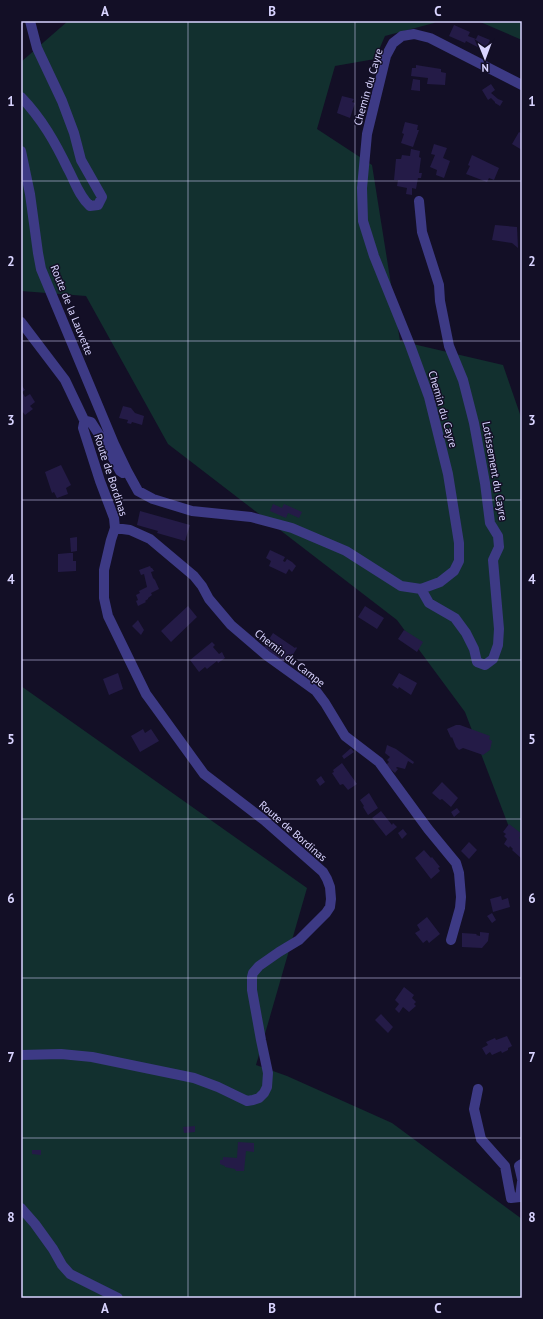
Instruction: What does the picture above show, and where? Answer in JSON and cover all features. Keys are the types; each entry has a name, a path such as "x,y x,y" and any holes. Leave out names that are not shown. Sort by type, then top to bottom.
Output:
{"street":[{"path":"21,97 42,122 68,168 83,200 90,206 98,204 102,197 81,160 74,133 62,101 37,48 30,21"},
{"name":"Chemin du Cayre","path":"127,471 138,491 153,499 192,511 251,517 292,528 346,551 401,586 421,589 440,582 454,571 459,561 459,543 448,474 429,397 374,256 363,221 362,188 367,134 386,56 393,43 402,36 414,34 430,38 522,85"},
{"name":"Route de la Lauvette","path":"21,150 30,194 41,268 114,444 127,471"},
{"name":"Lotissement du Cayre","path":"419,201 422,232 439,285 440,301 450,346 464,380 474,423 485,483 490,523 498,536 499,547 492,560 499,629 498,646 493,659 485,665 477,662 474,649 466,632 455,618 429,603 421,589"},
{"path":"21,322 65,380 85,422"},
{"name":"Route de Bordinas","path":"21,1055 61,1054 92,1057 194,1078 218,1087 247,1101 259,1098 268,1087 268,1072 260,1040 252,990 253,974 259,966 268,959 299,940 330,907 330,887 323,872 264,820 204,774 146,694 116,635 108,616 104,598 104,570 110,540 116,528 114,518 83,428 85,422 91,422 120,472 123,473 127,471"},
{"name":"Chemin du Campe","path":"116,528 130,530 150,539 194,576 202,586 209,599 231,625 266,656 316,691 345,736 379,762 428,829 456,863 459,873 461,897 460,908 452,940"},
{"path":"478,1089 474,1109 481,1139 505,1166 511,1198 520,1197 522,1180 519,1166 522,1164"},
{"path":"21,1208 35,1224 53,1249 62,1265 70,1274 118,1298"}],"green space":[{"path":"68,21 436,21 434,23 385,36 375,59 335,66 317,129 372,165 400,341 503,365 522,420 522,861 465,712 397,620 168,444 86,296 21,291 21,62"},
{"path":"478,21 522,21 522,40"},
{"path":"21,686 307,888 256,1065 287,1076 392,1123 522,1219 522,1298 21,1298"}],"building":[{"path":"454,25 470,32 468,36 476,39 478,35 490,40 485,51 466,41 465,43 449,36"},
{"path":"416,65 441,69 441,72 446,73 445,85 427,84 428,78 411,76 412,68 416,68"},
{"path":"413,79 420,80 420,91 411,90"},
{"path":"491,84 495,90 491,93 503,101 500,106 491,98 488,100 482,90"},
{"path":"342,96 354,99 352,102 355,103 350,118 337,113"},
{"path":"405,122 418,125 417,130 419,130 413,147 401,143 404,134 402,133"},
{"path":"519,132 522,134 522,150 512,144"},
{"path":"434,144 447,148 443,158 450,161 444,178 436,175 437,170 430,167 435,155 431,154"},
{"path":"411,149 420,151 419,157 421,158 419,173 422,173 421,178 418,178 416,189 412,188 412,195 406,194 407,188 397,186 398,180 394,180 396,159 401,159 402,155 410,156"},
{"path":"472,155 499,168 494,180 489,178 487,182 466,174 470,166 468,165"},
{"path":"495,225 517,227 518,248 512,243 492,240"},
{"path":"21,384 25,390 22,392 25,397 30,394 35,402 30,406 33,409 25,415 21,410"},
{"path":"123,406 131,408 135,413 144,416 142,425 132,422 131,424 127,423 128,420 119,418"},
{"path":"61,465 71,485 66,488 68,494 57,498 54,492 52,493 45,472"},
{"path":"273,504 282,508 284,504 302,512 299,518 288,513 286,518 270,511"},
{"path":"140,511 190,525 185,541 157,533 158,531 137,525"},
{"path":"77,537 77,551 71,552 70,538"},
{"path":"270,550 285,557 283,561 285,562 287,559 296,566 292,572 289,569 286,574 269,566 271,561 266,558"},
{"path":"73,553 73,561 76,561 76,571 58,572 58,554"},
{"path":"150,566 154,571 151,572 159,589 151,593 152,595 145,601 146,602 138,606 136,595 140,593 139,591 147,587 144,574 141,575 139,570"},
{"path":"188,606 197,617 171,642 161,631"},
{"path":"365,606 384,618 377,629 358,617"},
{"path":"138,620 144,630 141,635 132,626"},
{"path":"404,630 423,642 417,652 398,639"},
{"path":"273,633 297,648 289,661 286,659 283,663 272,656 273,654 264,647"},
{"path":"212,642 215,645 213,647 219,654 222,652 225,658 218,663 217,661 207,669 205,667 199,672 190,660"},
{"path":"307,670 315,675 309,684 303,676"},
{"path":"118,673 123,689 109,695 103,679"},
{"path":"399,673 417,683 411,695 399,687 398,689 392,685"},
{"path":"460,725 490,736 489,739 492,741 490,750 483,755 463,748 459,750 447,729"},
{"path":"143,729 145,733 151,729 159,741 140,752 131,736"},
{"path":"387,745 396,749 414,762 413,764 408,761 405,769 397,767 396,768 398,769 395,773 386,765 389,762 387,760 390,757 385,753"},
{"path":"351,748 354,752 344,759 342,756"},
{"path":"342,763 357,784 348,790 343,784 340,785 332,773 334,772 333,770"},
{"path":"321,776 325,782 320,786 316,780"},
{"path":"442,782 458,798 451,807 432,793"},
{"path":"369,793 378,808 368,815 360,800"},
{"path":"457,808 460,812 454,817 451,812"},
{"path":"381,811 392,825 393,823 397,827 386,836 372,818"},
{"path":"509,824 522,834 519,838 522,840 521,858 512,850 513,849 510,846 509,848 504,844 507,839 504,836 506,834 503,832"},
{"path":"403,829 407,834 402,839 398,833"},
{"path":"469,842 477,850 469,859 461,851"},
{"path":"424,850 440,867 438,868 440,871 431,879 415,858"},
{"path":"501,896 502,900 508,898 510,907 493,912 490,899"},
{"path":"492,913 496,920 492,923 487,916"},
{"path":"427,917 440,934 429,943 427,940 423,943 415,933 420,930 417,925"},
{"path":"480,932 489,933 488,941 482,948 462,947 462,933 477,934 476,935 480,936"},
{"path":"404,987 414,995 412,998 416,1002 414,1004 416,1006 409,1012 403,1007 399,1013 395,1009 399,1004 395,1000"},
{"path":"381,1014 393,1027 388,1033 375,1020"},
{"path":"507,1036 512,1046 508,1048 508,1050 492,1055 490,1052 486,1055 482,1048 488,1045 486,1042 495,1038 496,1040"},
{"path":"195,1126 195,1132 184,1133 183,1127"},
{"path":"238,1142 254,1143 254,1152 246,1151 244,1171 236,1171 235,1169 225,1167 220,1164 220,1160 223,1160 223,1157 237,1158"},
{"path":"32,1150 41,1150 41,1155 32,1154"}]}
